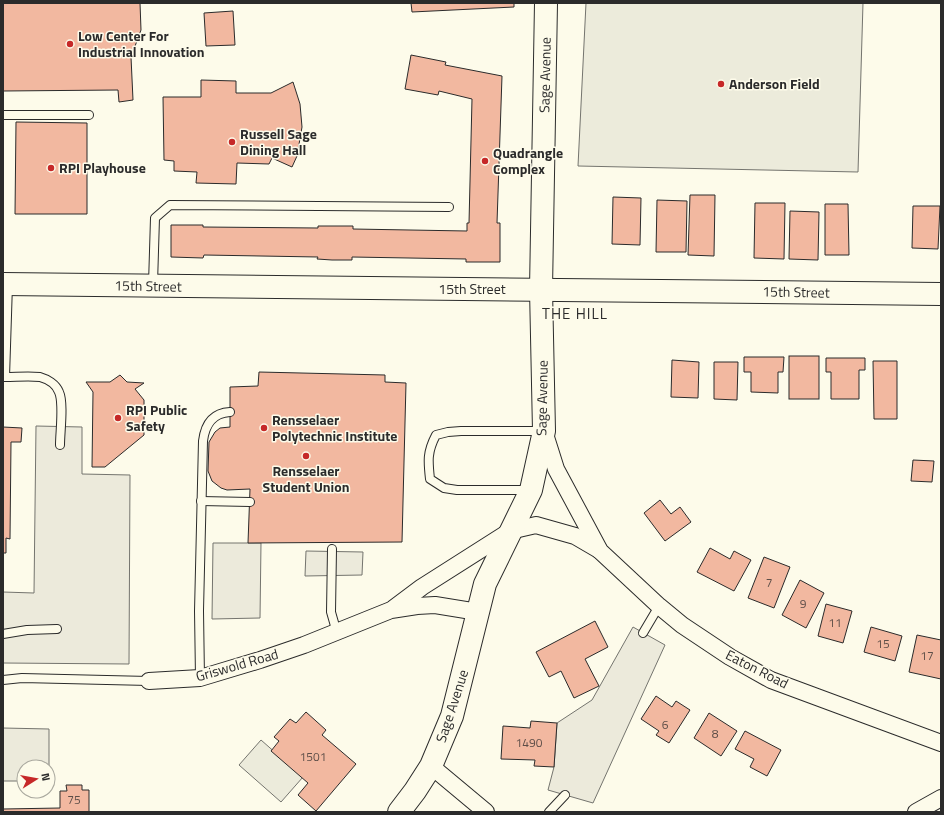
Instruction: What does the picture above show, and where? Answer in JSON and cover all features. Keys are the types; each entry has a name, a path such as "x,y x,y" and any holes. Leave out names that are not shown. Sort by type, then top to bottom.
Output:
{"street":[{"name":"Sage Avenue","path":"399,812 431,766 452,716 485,584 531,490 544,431 541,289 546,3"},
{"name":"15th Street","path":"5,284 941,294"},
{"name":"Eaton Road","path":"544,431 556,469 600,551"},
{"name":"Eaton Road","path":"510,531 536,525 575,536 600,551 659,606 682,625 771,680 941,743"},
{"name":"Griswold Road","path":"391,610 422,586 510,531"},
{"name":"Griswold Road","path":"149,681 200,678 260,660 337,633 391,610 435,605 478,612"},
{"path":"431,766 486,812"},
{"path":"916,812 941,798"}],"lane":[{"path":"3,115 89,115"},
{"path":"153,286 155,218 170,205 449,207"},
{"path":"5,284 4,377 39,377 54,385 59,392 61,400 60,445"},
{"path":"200,678 199,611 202,455 205,430 210,421 218,415 230,412"},
{"path":"531,490 457,490 444,488 430,479 428,458 430,446 436,436 448,432 544,431"},
{"path":"201,501 250,502"},
{"path":"332,549 331,612 337,633"},
{"path":"643,633 659,606"},
{"path":"3,634 27,630 57,629"},
{"name":"Griswold Road","path":"3,680 22,678 149,681"},
{"path":"549,812 565,795"}],"shaded area":[{"name":"Anderson Field","path":"586,3 863,3 858,172 578,166"},
{"path":"36,426 82,427 82,474 130,475 129,664 3,663 3,592 34,593"},
{"path":"213,543 261,543 260,618 212,619"},
{"path":"306,551 363,552 362,575 305,576"},
{"path":"633,627 665,645 593,803 548,790 554,767 557,723 592,700"},
{"path":"3,728 49,729 49,759 16,759 16,781 3,781"},
{"path":"261,740 303,777 281,802 239,765"}],"building":[{"name":"Low Center For Industrial Innovation","path":"3,3 140,3 141,30 131,57 133,100 119,102 118,90 3,91"},
{"path":"411,3 514,3 514,7 412,12"},
{"path":"233,11 235,45 206,46 204,13"},
{"name":"Quadrangle Complex","path":"411,55 446,62 445,65 502,76 497,223 500,223 500,262 466,262 466,259 352,257 352,260 332,260 317,259 318,257 204,255 203,258 171,257 171,225 203,225 203,227 318,228 318,226 353,226 353,229 467,231 467,223 469,223 472,99 439,91 438,95 405,89"},
{"name":"Russell Sage Dining Hall","path":"201,80 236,81 236,93 271,93 293,82 300,104 302,127 297,156 292,167 272,158 269,164 237,163 236,184 196,183 197,172 174,171 174,161 164,160 163,97 201,97"},
{"name":"RPI Playhouse","path":"16,122 87,123 87,214 15,214"},
{"path":"690,195 715,195 714,256 688,255"},
{"path":"613,197 641,198 640,245 612,244"},
{"path":"657,200 687,201 686,252 656,252"},
{"path":"755,203 785,203 784,259 754,258"},
{"path":"825,204 848,204 849,255 825,255"},
{"path":"913,206 940,206 938,249 912,248"},
{"path":"790,211 819,212 818,260 789,259"},
{"path":"789,356 819,356 819,399 789,399"},
{"path":"744,357 784,357 783,372 778,372 778,393 751,392 751,372 744,372"},
{"path":"826,358 865,358 865,370 859,370 859,399 831,399 831,372 826,372"},
{"path":"672,360 699,362 698,398 671,397"},
{"path":"873,361 897,361 897,419 874,419"},
{"path":"714,362 738,362 737,400 714,399"},
{"name":"Rensselaer Student Union","path":"259,372 385,375 385,382 406,383 402,542 248,543 250,489 227,490 221,488 212,481 208,471 209,442 215,432 220,428 230,427 230,387 258,386"},
{"name":"RPI Public Safety","path":"120,375 127,382 144,383 135,389 144,400 144,435 105,467 92,467 93,392 86,382 110,382"},
{"path":"3,427 22,428 21,442 11,442 10,539 6,538 6,553 3,553"},
{"path":"913,460 934,461 932,482 911,481"},
{"path":"660,500 671,514 680,507 691,522 665,541 644,513"},
{"path":"710,548 730,559 734,551 751,560 734,591 697,572"},
{"path":"764,557 790,567 774,608 748,598"},
{"path":"800,580 824,593 806,628 782,615"},
{"path":"826,604 852,611 843,643 818,636"},
{"path":"595,621 608,647 585,659 599,686 574,698 561,671 549,677 536,652"},
{"path":"871,627 902,636 895,661 864,652"},
{"path":"917,635 941,640 941,679 909,672"},
{"path":"656,696 672,707 676,701 690,710 669,743 656,735 659,731 641,719"},
{"path":"306,712 326,730 322,735 356,764 316,811 298,795 308,783 271,751 279,741 274,737 290,719 296,723"},
{"path":"709,713 737,731 721,756 694,738"},
{"path":"531,721 557,723 554,767 534,766 535,760 501,759 503,726 530,728"},
{"path":"745,731 781,750 767,776 750,767 754,759 735,749"},
{"path":"66,785 82,785 82,790 89,790 89,812 3,812 3,809 60,808 60,791 67,791"}],"place":[{"name":"Low Center For Industrial Innovation","path":"70,44"},
{"name":"Anderson Field","path":"721,84"},
{"name":"Russell Sage Dining Hall","path":"232,142"},
{"name":"Quadrangle Complex","path":"485,161"},
{"name":"RPI Playhouse","path":"51,168"},
{"name":"RPI Public Safety","path":"118,418"},
{"name":"Rensselaer Polytechnic Institute","path":"264,428"},
{"name":"Rensselaer Student Union","path":"306,456"}],"district":[{"name":"THE HILL","path":"575,314"}]}
